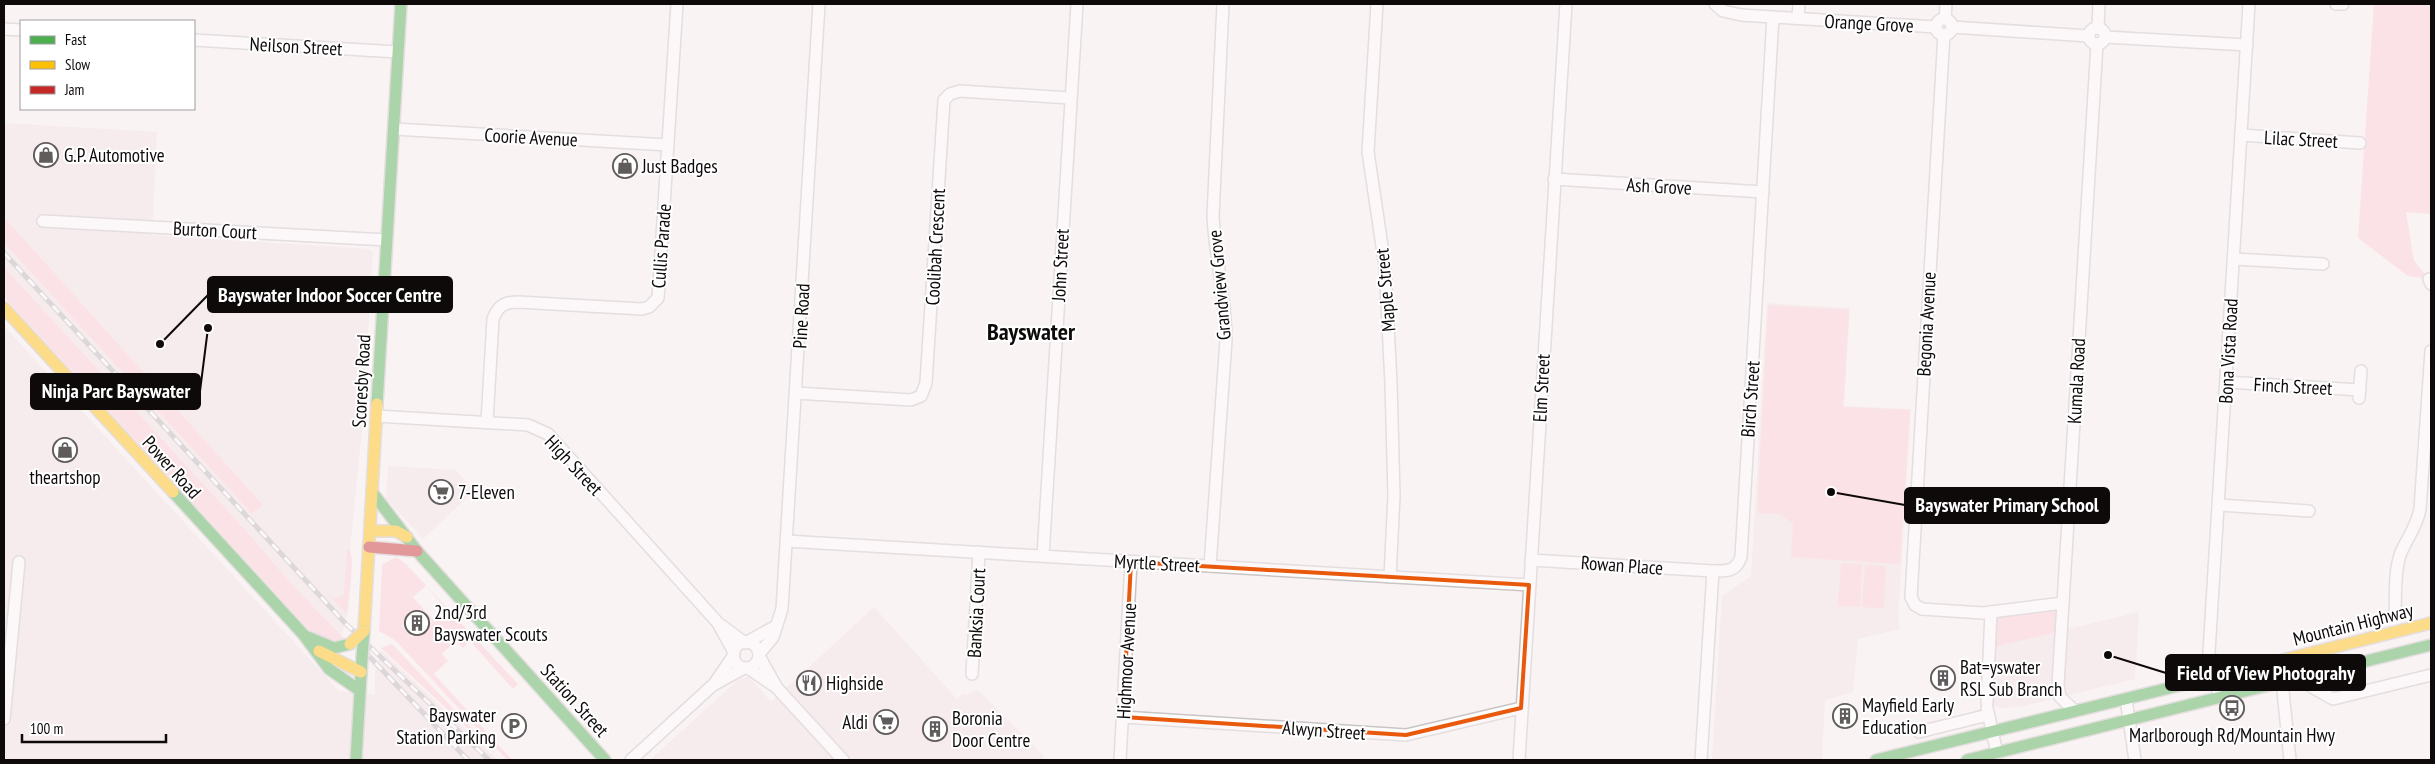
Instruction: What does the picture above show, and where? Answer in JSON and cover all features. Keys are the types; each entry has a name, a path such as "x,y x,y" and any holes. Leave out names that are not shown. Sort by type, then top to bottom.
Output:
{"main road":[{"name":"Scoresby Road","path":"356,760 401,4"},
{"name":"Power Road","path":"4,308 303,634 329,669 359,690"},
{"name":"Station Street","path":"372,492 417,551 606,760"},
{"path":"370,531 396,532 408,537"},
{"path":"369,547 417,551"},
{"name":"Mountain Highway","path":"1876,760 2431,623"},
{"path":"303,634 332,649 340,649 350,644 364,631"},
{"name":"Mountain Highway","path":"1967,760 2431,645"},
{"name":"Power Road","path":"316,649 330,658 361,672"}],"street":[{"name":"Cullis Parade","path":"487,422 494,319 497,309 504,304 518,302 642,309 649,307 658,298 677,4"},
{"name":"Pine Road","path":"759,655 773,636 782,609 819,4"},
{"name":"John Street","path":"1043,556 1076,4"},
{"name":"Grandview Grove","path":"1210,566 1226,340 1226,314 1214,244 1213,216 1223,4"},
{"name":"Maple Street","path":"1377,4 1368,152 1385,266 1392,382 1394,496 1390,577"},
{"name":"Orange Grove","path":"1715,4 1723,11 1734,15 2247,45"},
{"path":"1798,18 1799,4"},
{"name":"Begonia Avenue","path":"1946,4 1910,593 1913,602 1922,609 1992,612"},
{"name":"Kumala Road","path":"2075,711 2060,697 2058,685 2099,4"},
{"name":"Bona Vista Road","path":"2220,698 2213,677 2210,652 2249,4"},
{"path":"2336,4 2344,4"},
{"name":"Elm Street","path":"1519,760 1564,8"},
{"name":"Birch Street","path":"1713,571 1731,570 1741,558 1773,17"},
{"path":"4,29 20,30"},
{"name":"Neilson Street","path":"195,40 398,52"},
{"name":"Coolibah Crescent","path":"796,393 911,400 921,396 926,382 944,100 950,94 960,91 1070,98"},
{"name":"Coorie Avenue","path":"394,129 668,145"},
{"name":"Lilac Street","path":"2241,135 2360,142"},
{"name":"Ash Grove","path":"1554,179 1763,192"},
{"name":"Burton Court","path":"43,220 387,240"},
{"path":"2234,259 2323,264"},
{"path":"2395,614 2398,564 2402,551 2415,528 2420,509 2431,351"},
{"name":"Finch Street","path":"2227,382 2360,394 2362,371"},
{"name":"High Street","path":"377,416 528,425 548,434 718,623 746,642"},
{"path":"2219,505 2309,511"},
{"name":"Myrtle Street","path":"786,541 1529,585"},
{"name":"Banksia Court","path":"972,674 979,552"},
{"name":"Rowan Place","path":"1531,560 1713,571"},
{"path":"4,719 19,562"},
{"name":"Highmoor Avenue","path":"1120,760 1131,562"},
{"path":"1701,760 1713,571"},
{"path":"1997,753 1987,707 1992,612 2063,603"},
{"name":"High Street","path":"718,623 734,653"},
{"path":"631,760 714,684 736,647 776,626"},
{"path":"746,642 755,646 777,688 843,760"},
{"path":"734,653 736,663 777,688"},
{"path":"714,684 753,666 759,655"},
{"path":"2296,678 2333,699 2431,675"},
{"path":"2282,682 2290,760"},
{"path":"2126,699 2135,760"},
{"path":"1920,732 1987,707"},
{"name":"Alwyn Street","path":"1123,717 1406,735 1521,708"}],"highlighted area":[{"path":"1131,562 1529,585 1521,708 1406,735 1123,717"}],"shaded area":[{"path":"2374,4 2431,4 2431,214 2406,212 2414,261 2429,279 2408,276 2358,238"},
{"path":"4,123 157,132 152,235 368,249 373,252 362,429 350,550 352,561 351,586 348,611 342,635 289,581 252,537 4,267 4,243 252,514 263,505 4,217"},
{"path":"4,217 263,505 252,514 4,243"},
{"path":"4,267 252,537 289,581 346,640 342,644 313,634 4,297"},
{"path":"1767,303 1850,308 1844,406 1911,409 1898,618 1900,629 1858,639 1853,692 1825,700 1822,760 1712,760 1722,596 1751,576"},
{"path":"1768,305 1849,310 1843,407 1910,410 1900,564 1791,557 1793,524 1780,514 1757,513"},
{"path":"4,326 339,691 375,695 375,671 381,650 498,760 4,760"},
{"path":"388,466 456,470 474,491 423,539 386,498"},
{"path":"347,550 350,550 352,561 347,614 322,589 334,599 344,595"},
{"path":"396,557 405,563 518,684 513,689 470,641 463,648 456,641 442,654 448,661 434,674 512,760 507,760 395,640 379,631 382,565","holes":["426,586 447,610 434,621 413,597","421,609 432,621 412,637 402,626"]},
{"path":"1841,563 1862,564 1860,607 1838,606"},
{"path":"1865,565 1886,566 1884,609 1862,607"},
{"path":"2063,603 2061,631 1990,648 1991,612"},
{"path":"874,607 957,699 963,693 966,695 978,690 1044,756 1044,760 650,760 739,679 749,677 771,702"},
{"path":"2139,612 2135,679 2024,706 2005,708 1987,705 1990,648"},
{"path":"391,644 394,646 500,758 381,648"}],"railway":[{"path":"4,253 345,623 489,760"},
{"path":"363,650 468,760"}],"traffic: fast":[{"path":"377,404 401,4"},
{"path":"173,492 303,634 329,669 359,690"},
{"path":"372,492 417,551 605,760"},
{"path":"362,658 364,631"},
{"path":"308,637 334,648 350,644"},
{"path":"1967,760 2431,645"},
{"path":"356,760 362,658"},
{"path":"1876,760 2202,680"}],"traffic: slow":[{"path":"4,308 173,492"},
{"path":"364,631 377,404"},
{"path":"370,531 396,531 407,537"},
{"path":"2202,680 2431,623"},
{"path":"350,644 364,631"},
{"path":"319,651 361,672"}],"traffic: jam":[{"path":"369,547 417,551"}],"place":[{"name":"G.P. Automotive","path":"46,155"},
{"name":"Just Badges","path":"625,166"},
{"name":"Ninja Parc Bayswater","path":"208,328"},
{"name":"Bayswater Indoor Soccer Centre","path":"160,344"},
{"name":"theartshop","path":"65,450"},
{"name":"7-Eleven","path":"441,492"},
{"name":"Bayswater Primary School","path":"1831,492"},
{"name":"2nd/3rd Bayswater Scouts","path":"417,623"},
{"name":"Field of View Photograhy","path":"2108,655"},
{"name":"Bat=yswater RSL Sub Branch","path":"1943,678"},
{"name":"Highside","path":"809,683"},
{"name":"Marlborough Rd/Mountain Hwy","path":"2232,708"},
{"name":"Mayfield Early Education","path":"1845,716"},
{"name":"Aldi","path":"886,722"},
{"name":"Bayswater Station Parking","path":"514,726"},
{"name":"Boronia Door Centre","path":"935,729"}],"district":[{"name":"Bayswater","path":"1031,331"}]}
